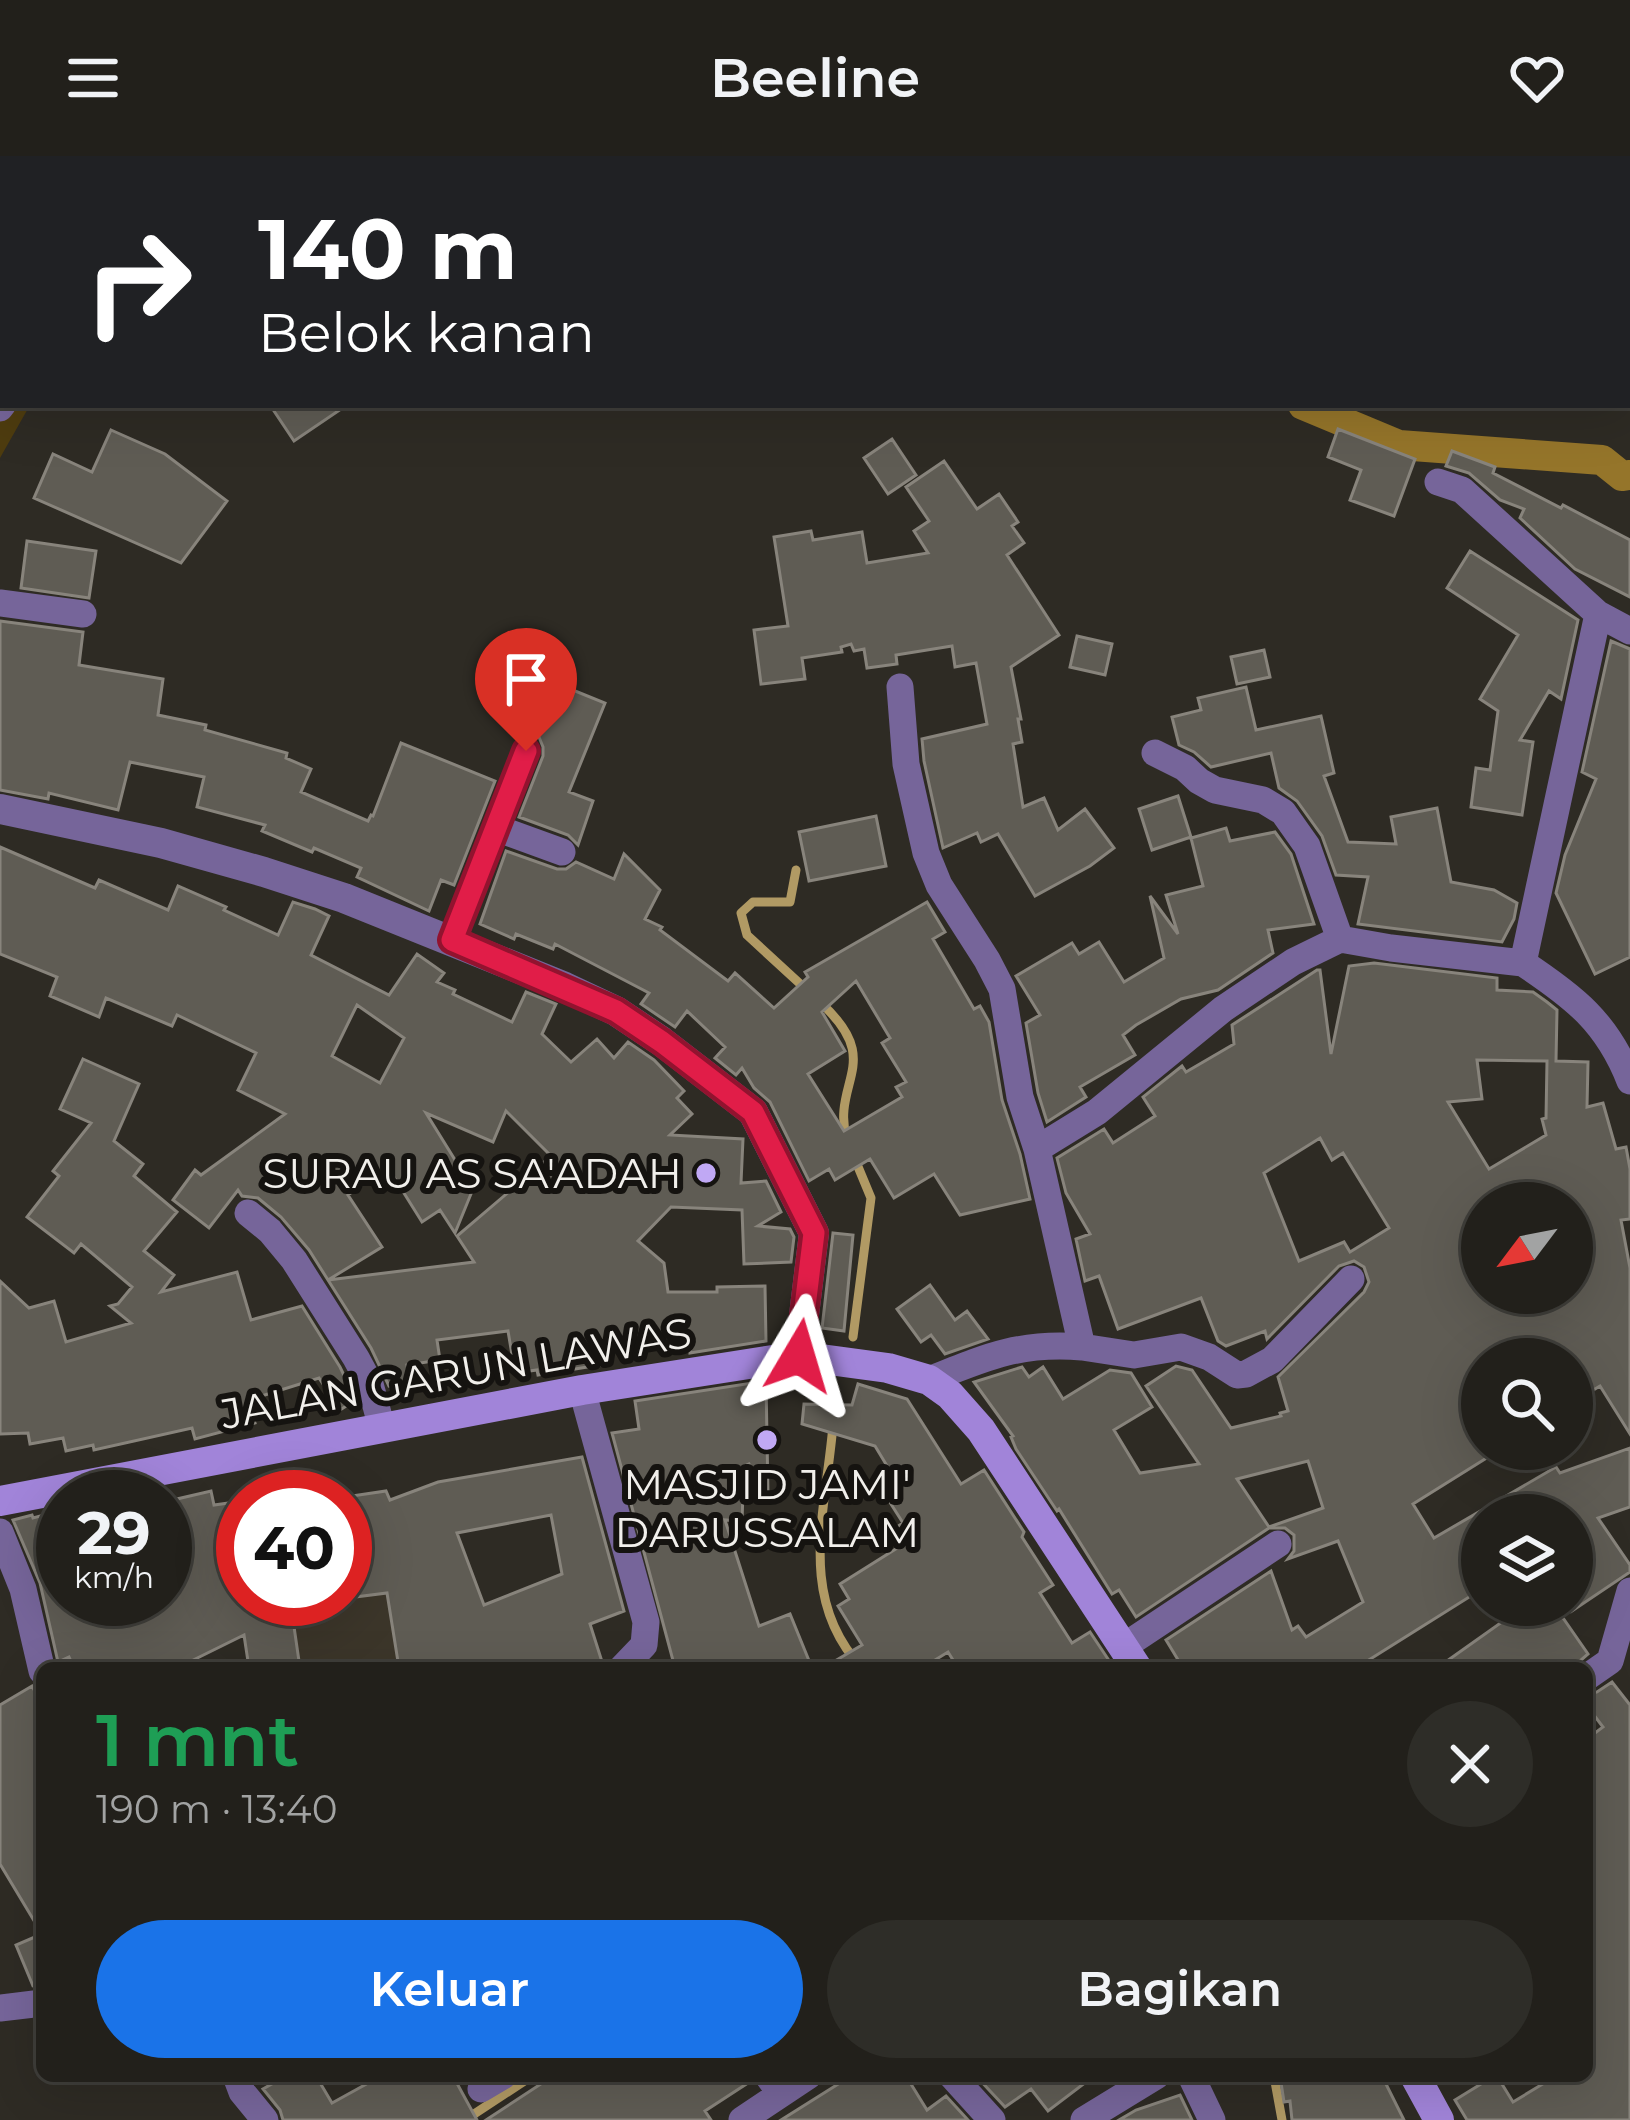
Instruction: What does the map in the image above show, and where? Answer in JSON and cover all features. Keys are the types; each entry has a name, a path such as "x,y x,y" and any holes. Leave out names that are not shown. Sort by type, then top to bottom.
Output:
{"main road":[{"name":"JALAN GARUN LAWAS","path":"0,1501 582,1390 799,1356 888,1368 929,1380 950,1395 981,1430 1130,1658"},
{"path":"1418,2082 1439,2120"}],"street":[{"path":"1438,482 1462,490 1598,614 1630,631"},
{"path":"0,603 83,614"},
{"path":"1523,963 1598,614"},
{"path":"900,687 907,764 926,853 939,885 1002,989 1016,1074 1082,1347"},
{"path":"452,940 526,751"},
{"path":"1156,753 1215,790 1264,800 1283,812 1306,845 1340,939"},
{"path":"0,809 161,843 265,872 452,940 616,1011 662,1042 753,1112 814,1233 799,1356"},
{"path":"496,828 562,853"},
{"path":"1037,1149 1097,1112 1223,1009 1293,962 1340,939 1523,963 1594,1017 1630,1081"},
{"path":"248,1213 283,1245 344,1339 370,1384 382,1428"},
{"path":"929,1380 1007,1350 1048,1344 1134,1355 1190,1348 1242,1376 1272,1360 1351,1279"},
{"path":"582,1390 646,1622 644,1645 628,1662"},
{"path":"0,1532 23,1589 40,1662"},
{"path":"1130,1658 1278,1544"},
{"path":"1593,1672 1610,1661 1630,1591"},
{"path":"0,2008 34,2004"},
{"path":"239,2082 248,2102 265,2120"},
{"path":"957,2082 992,2120"},
{"path":"1093,2117 1147,2082"},
{"path":"1194,2082 1212,2120"},
{"path":"742,2120 775,2085"}],"shaded area":[{"path":"0,408 28,408 0,458"},
{"path":"386,1491 450,1662 248,1662 243,1626 372,1626 372,1493"}],"building":[{"path":"272,408 343,408 294,441"},
{"path":"1338,429 1415,459 1394,516 1350,500 1361,470 1328,457"},
{"path":"111,430 165,454 227,501 181,563 34,498 53,454 92,472"},
{"path":"892,439 916,475 888,494 864,458"},
{"path":"1452,451 1495,467 1493,473 1630,540 1630,597 1575,569 1520,518 1524,509 1500,500 1469,473 1446,466"},
{"path":"944,461 977,509 999,494 1018,522 1012,526 1024,543 1007,555 1059,635 1011,667 1021,719 1022,742 1013,744 1023,807 1044,798 1058,830 1085,809 1114,848 1035,896 998,834 981,842 977,833 943,848 922,739 987,724 976,663 955,667 952,646 896,655 897,664 867,668 864,649 854,651 851,644 841,647 842,652 802,658 805,679 761,684 754,630 788,626 774,537 811,531 813,540 862,532 867,563 928,553 914,531 929,521 906,487"},
{"path":"27,541 96,551 89,598 21,588"},
{"path":"1470,551 1578,620 1561,699 1549,691 1520,740 1533,742 1522,815 1471,807 1476,768 1490,770 1498,711 1480,699 1518,635 1447,588"},
{"path":"0,621 83,632 79,665 163,679 158,715 206,725 205,730 287,753 286,758 311,769 301,792 368,821 401,743 495,781 454,885 441,880 429,911 357,877 361,868 262,831 265,825 197,807 204,777 130,762 118,810 49,793 48,799 0,790"},
{"path":"1077,636 1112,644 1105,675 1070,667"},
{"path":"1611,641 1630,649 1630,957 1595,974 1556,893 1565,855 1596,779 1582,772"},
{"path":"1264,650 1270,677 1237,684 1231,657"},
{"path":"548,680 605,703 569,792 593,801 578,845 568,835 519,817 543,756 539,737 527,731"},
{"path":"1246,687 1256,730 1321,716 1334,773 1324,776 1348,842 1396,844 1391,817 1437,808 1451,882 1494,890 1517,903 1502,942 1358,924 1368,877 1336,875 1322,836 1297,801 1279,788 1271,753 1211,767 1179,745 1172,717 1201,710 1198,698"},
{"path":"1178,796 1191,837 1152,850 1139,809"},
{"path":"876,816 886,866 809,881 799,832"},
{"path":"1226,828 1230,841 1275,832 1291,854 1314,924 1268,930 1273,953 1218,990 1181,999 1136,1025 1123,1035 1135,1055 1080,1087 1086,1097 1047,1122 1026,1023 1040,1015 1016,976 1072,943 1079,954 1099,942 1124,982 1164,958 1150,896 1178,934 1166,895 1203,886 1191,838"},
{"path":"0,847 95,888 99,880 168,910 178,886 278,935 293,902 315,909 329,916 311,955 389,995 417,954 444,973 437,982 455,990 453,994 512,1022 526,992 556,1004 542,1034 571,1062 597,1039 614,1058 628,1042 684,1091 677,1098 692,1114 670,1135 743,1139 741,1183 766,1181 781,1212 758,1226 790,1229 794,1237 791,1262 744,1264 742,1210 671,1207 638,1241 664,1263 668,1292 765,1286 766,1341 690,1353 690,1349 678,1349 677,1343 604,1351 606,1364 538,1375 537,1370 515,1373 508,1331 437,1340 440,1360 407,1365 410,1383 389,1386 371,1348 309,1250 281,1217 258,1198 242,1196 238,1190 209,1228 173,1200 195,1170 201,1175 285,1114 238,1090 256,1053 177,1015 172,1026 106,998 99,1017 50,996 57,977 0,954","holes":["357,1005 404,1038 380,1083 332,1056","506,1111 551,1156 457,1236 474,1262 328,1280 382,1247 348,1195 387,1166 422,1222 440,1210 455,1233 473,1189 426,1113 493,1142"]},
{"path":"506,851 557,869 576,862 614,879 624,854 660,890 645,919 662,927 728,981 735,973 774,1008 808,977 805,972 927,902 945,932 933,939 974,1009 980,1006 989,1022 1002,1100 1030,1199 960,1215 934,1174 894,1198 870,1159 835,1180 829,1169 809,1181 770,1102 742,1068 736,1075 715,1058 725,1047 687,1011 675,1027 641,1004 649,993 555,944 553,949 516,934 514,939 480,924","holes":["856,981 890,1038 882,1043 906,1082 896,1087 902,1097 844,1131 808,1074 845,1051 822,1012"]},
{"path":"1374,963 1497,978 1497,990 1533,992 1557,1010 1556,1061 1588,1062 1587,1107 1603,1103 1616,1149 1626,1147 1630,1169 1630,1219 1621,1220 1630,1268 1630,1434 1600,1386 1593,1390 1593,1338 1461,1338 1461,1470 1467,1470 1413,1504 1434,1538 1461,1522 1461,1602 1366,1662 1179,1662 1166,1640 1271,1571 1292,1630 1298,1626 1306,1637 1363,1602 1338,1541 1288,1559 1294,1551 1294,1535 1285,1528 1269,1528 1136,1617 1119,1590 1112,1594 974,1382 1022,1367 1029,1377 1043,1367 1063,1399 1110,1370 1131,1373 1152,1407 1114,1430 1140,1473 1199,1464 1146,1386 1176,1366 1192,1370 1231,1428 1288,1411 1278,1377 1364,1292 1369,1282 1364,1267 1354,1261 1339,1266 1267,1339 1265,1331 1226,1346 1218,1341 1201,1298 1118,1329 1099,1276 1085,1281 1076,1239 1090,1234 1066,1193 1057,1158 1104,1129 1113,1143 1155,1116 1143,1097 1182,1066 1186,1072 1234,1044 1232,1025 1320,970 1331,1054 1349,966","holes":["1477,1060 1547,1061 1546,1118 1542,1119 1546,1135 1489,1169 1448,1102 1482,1099","1320,1138 1332,1160 1343,1153 1389,1228 1350,1252 1344,1242 1299,1261 1264,1173","1308,1461 1323,1508 1269,1527 1237,1479"]},
{"path":"83,1059 139,1084 114,1141 143,1164 134,1176 177,1212 144,1251 174,1275 161,1292 237,1272 251,1320 302,1306 356,1400 340,1410 319,1378 249,1400 255,1423 195,1439 192,1428 94,1450 93,1445 66,1451 63,1438 30,1444 28,1433 0,1434 0,1281 29,1308 54,1301 66,1342 131,1323 110,1306 118,1304 132,1287 81,1244 74,1253 27,1217 59,1176 53,1171 91,1123 60,1109"},
{"path":"833,1233 853,1235 844,1331 822,1328"},
{"path":"930,1285 955,1320 967,1311 988,1339 945,1354 931,1335 921,1342 897,1309"},
{"path":"766,1381 768,1495 749,1464 734,1471 743,1492 742,1521 725,1520 759,1626 790,1614 810,1662 673,1662 612,1433 639,1429 635,1401"},
{"path":"858,1384 907,1399 961,1484 984,1470 1053,1585 1040,1593 1072,1643 1090,1632 1110,1662 954,1662 948,1652 932,1662 833,1662 862,1645 838,1606 849,1599 840,1584 902,1545 892,1530 903,1523 884,1493 898,1484 875,1446 802,1424 804,1404 852,1405"},
{"path":"1630,1448 1630,1507 1598,1518 1630,1572 1593,1597 1593,1494 1510,1494 1551,1470 1593,1470 1593,1461"},
{"path":"582,1457 624,1611 590,1624 602,1662 398,1662 387,1593 372,1595 372,1493 386,1491 390,1500 438,1482","holes":["551,1515 562,1574 484,1605 457,1533"]},
{"path":"211,1491 216,1505 216,1626 294,1626 299,1662 248,1662 244,1635 189,1662 71,1662 69,1657 58,1662 50,1626 192,1626 192,1495"},
{"path":"36,1517 36,1574 13,1520"},
{"path":"1496,1626 1569,1626 1588,1654 1579,1662 1445,1662"},
{"path":"1612,1682 1630,1705 1630,2120 1467,2120 1455,2100 1484,2082 1501,2082 1513,2102 1546,2082 1593,2082 1593,1734 1603,1727 1593,1714 1593,1693"},
{"path":"32,1686 36,1693 36,1924 0,1864 0,1705"},
{"path":"36,1937 36,1987 33,1986 16,1945"},
{"path":"275,2082 320,2082 332,2103 370,2082 456,2082 477,2120 283,2120 263,2089"},
{"path":"544,2082 749,2082 705,2111 711,2120 486,2120"},
{"path":"841,2082 910,2082 927,2110 946,2096 968,2120 781,2120"},
{"path":"982,2082 1086,2082 1048,2111 1031,2089 1005,2107"},
{"path":"1281,2082 1385,2082 1404,2120 1292,2120 1290,2101 1284,2102"},
{"path":"1180,2095 1192,2120 1119,2120 1136,2110"}],"waterway":[{"path":"1310,408 1399,445 1602,460 1622,476 1630,475"},
{"path":"796,870 790,902 753,902 741,913 747,935 809,992"},
{"path":"821,1003 850,1041 852,1072 844,1120 847,1141"},
{"path":"853,1337 871,1198 854,1157"},
{"path":"833,1425 822,1521 822,1583 842,1641 858,1662"},
{"path":"465,2120 523,2082"},
{"path":"1275,2082 1282,2120"}],"place":[{"name":"SURAU AS SA'ADAH","path":"706,1173"},
{"name":"MASJID JAMI' DARUSSALAM","path":"767,1440"}],"route":[{"path":"526,751 452,940 616,1011 753,1112 814,1233 799,1356"}]}
